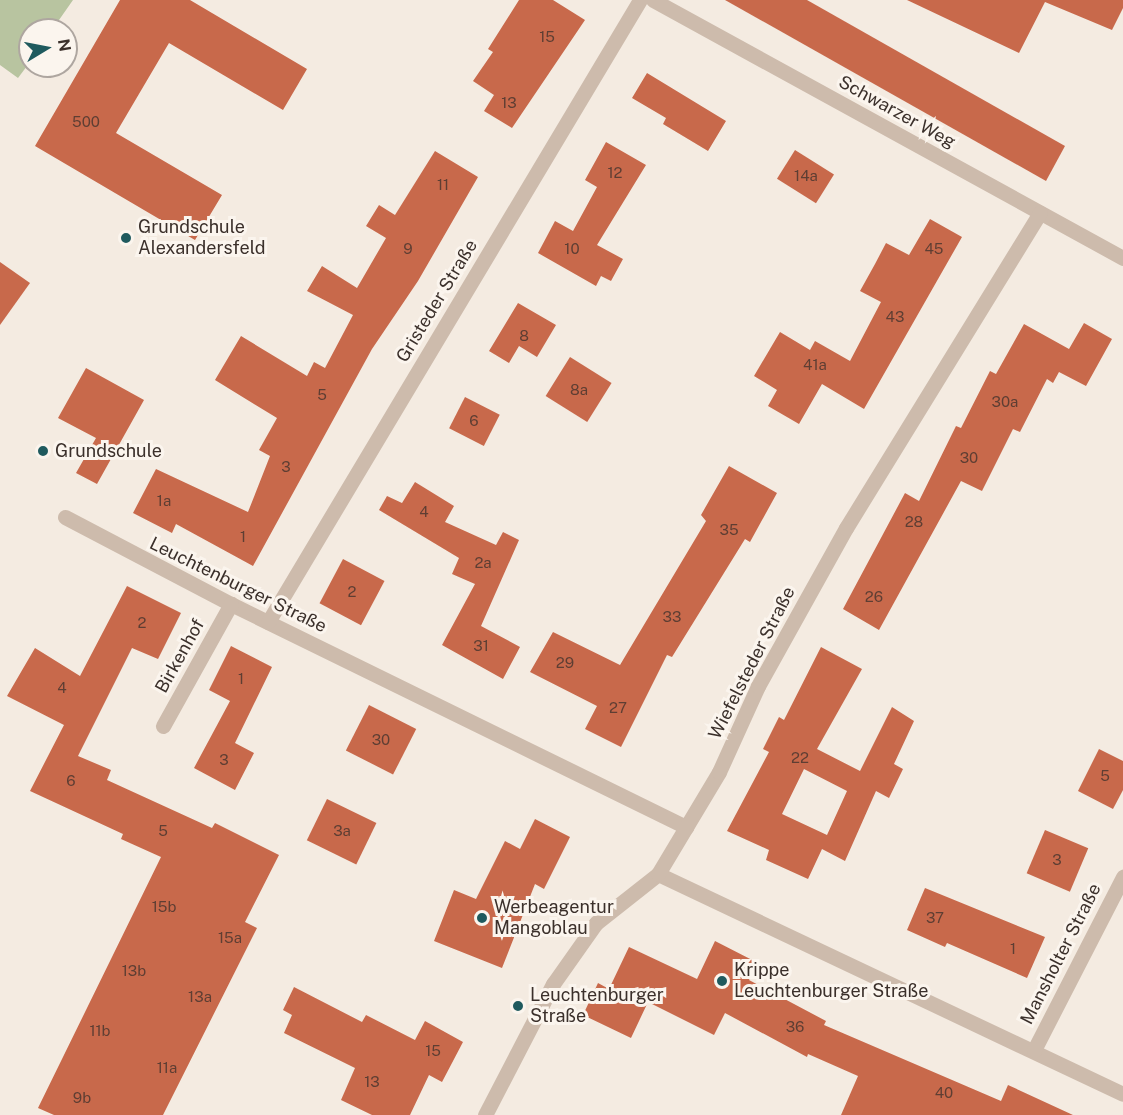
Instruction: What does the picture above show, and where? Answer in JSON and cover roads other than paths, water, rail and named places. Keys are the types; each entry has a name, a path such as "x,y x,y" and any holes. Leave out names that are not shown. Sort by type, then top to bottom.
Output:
{"street":[{"name":"Gristeder Straße","path":"268,622 640,0"},
{"name":"Schwarzer Weg","path":"653,0 1123,258"},
{"name":"Wiefelsteder Straße","path":"485,1115 539,1006 559,975 596,924 658,874 719,772 758,686 846,528 1040,213"},
{"name":"Leuchtenburger Straße","path":"65,517 231,604 686,827"},
{"name":"Birkenhof","path":"164,726 231,604"},
{"path":"658,874 1123,1094"},
{"name":"Mansholter Straße","path":"1034,1050 1123,877"}],"place":[{"name":"Grundschule Alexandersfeld","path":"126,238"},
{"name":"Grundschule","path":"43,451"},
{"name":"Werbeagentur Mangoblau","path":"482,918"},
{"name":"Krippe Leuchtenburger Straße","path":"722,981"},
{"name":"Leuchtenburger Straße","path":"518,1006"}]}
